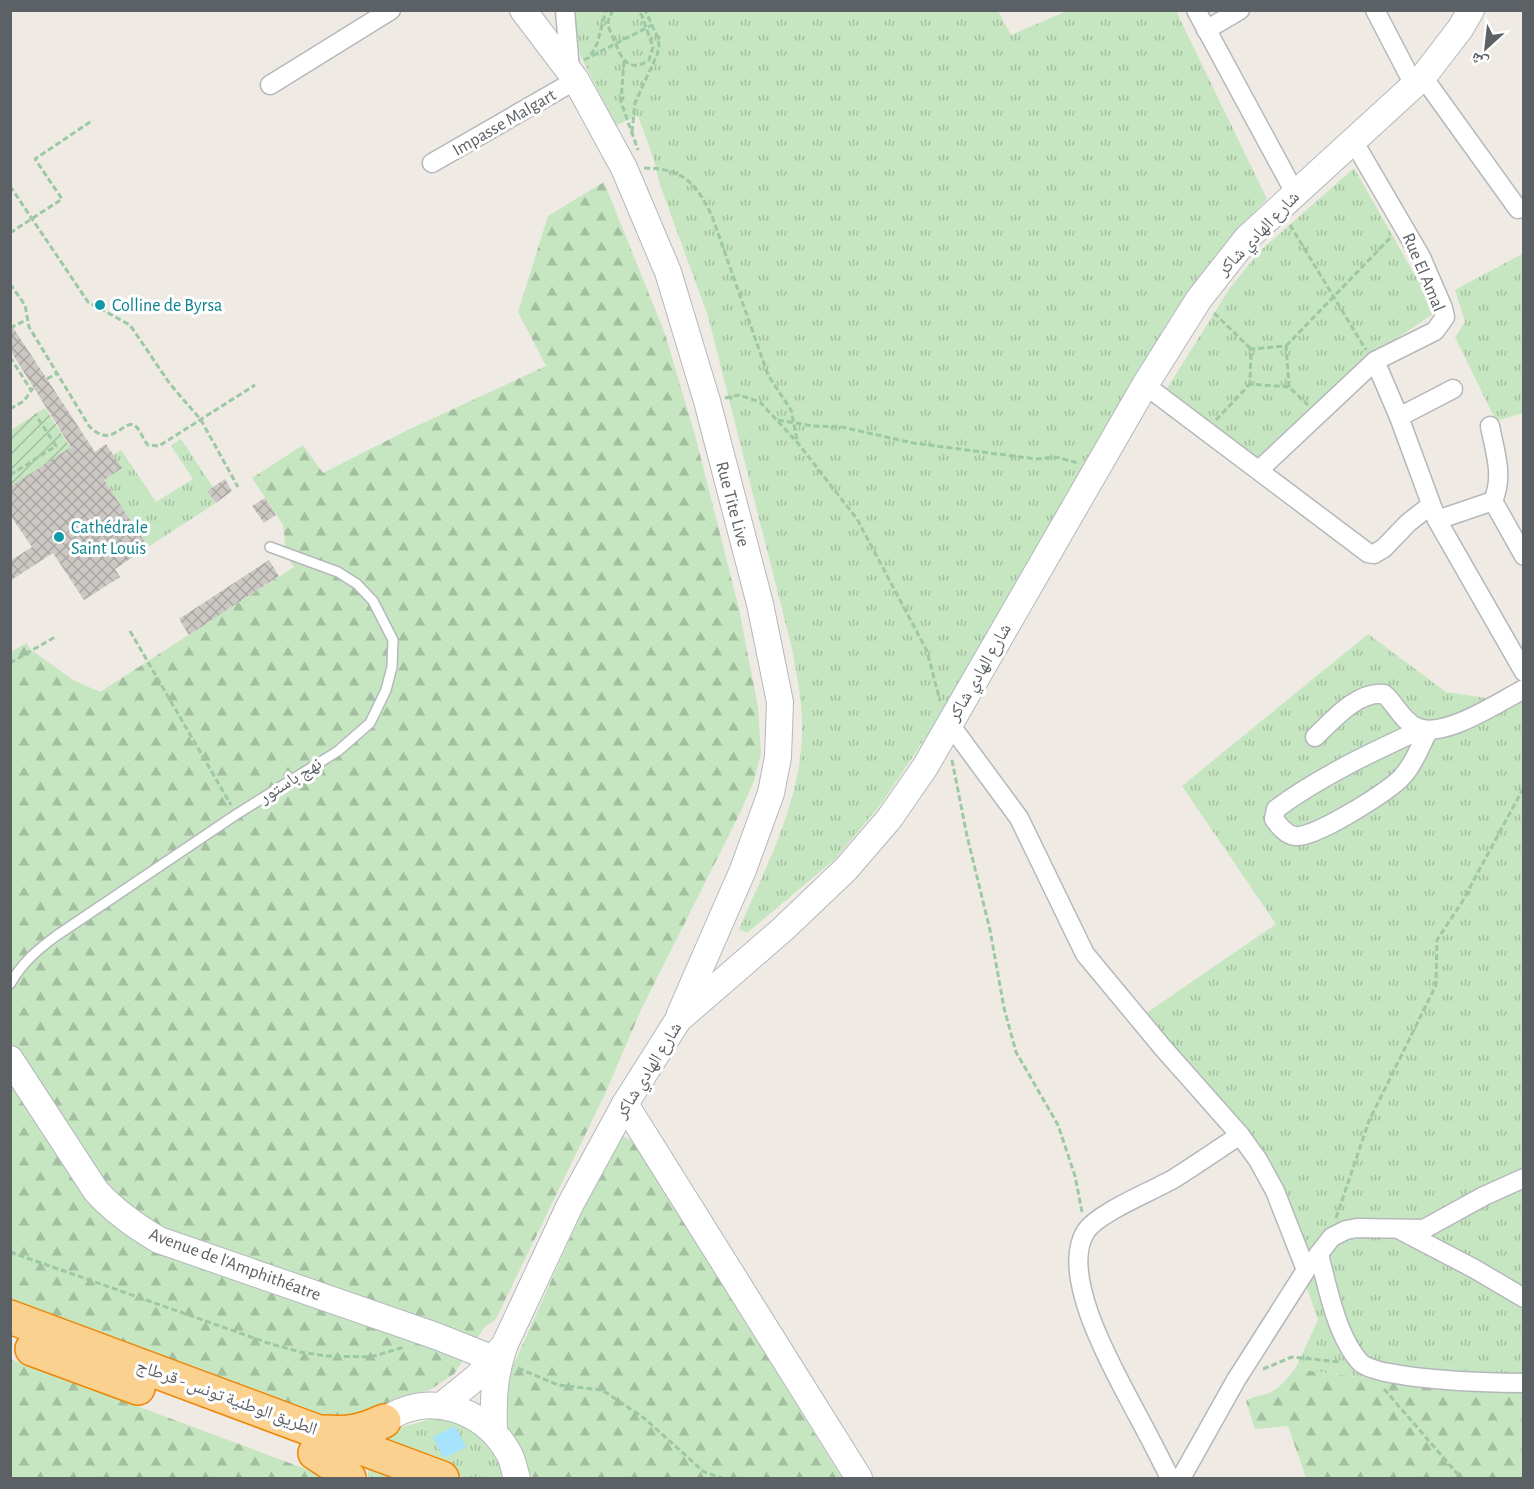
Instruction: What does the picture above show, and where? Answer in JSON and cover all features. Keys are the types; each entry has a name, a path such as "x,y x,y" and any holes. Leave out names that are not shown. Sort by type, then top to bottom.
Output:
{"highway":[{"name":"الطريق الوطنية تونس - قرطاج","path":"10,1317 318,1442"},
{"name":"الطريق الوطنية تونس - قرطاج","path":"10,1341 318,1442"},
{"path":"384,1421 362,1431 345,1433 318,1442 341,1470 442,1479"}],"street":[{"path":"270,85 391,10"},
{"name":"Rue Tite Live","path":"523,10 579,69 668,272 707,401 762,615 780,702 778,757 771,793 762,821 678,1020"},
{"path":"565,10 579,69"},
{"path":"1196,10 1287,201"},
{"path":"1206,30 1239,10"},
{"path":"1375,10 1419,81 1518,209"},
{"name":"شارع الهادي شاكر","path":"499,1354 570,1205 625,1104 678,1020 807,906 873,839 907,795 1145,385 1199,299 1247,238 1419,81 1460,29 1471,10"},
{"name":"Impasse Malgart","path":"432,163 579,69"},
{"name":"Rue El Amal","path":"1259,471 1375,361 1435,331 1445,317 1433,282 1404,225 1354,142"},
{"path":"1375,361 1399,417 1434,513 1524,672"},
{"path":"1145,385 1368,553 1374,554 1384,548 1408,523 1434,513 1492,501"},
{"path":"1399,417 1453,389"},
{"path":"1490,426 1500,475 1497,491 1492,501"},
{"path":"1492,501 1524,556"},
{"path":"1425,730 1417,754 1400,778 1340,819 1302,836 1293,836 1274,819 1276,809 1339,768 1425,730 1453,725 1524,689"},
{"path":"1315,737 1337,715 1366,696 1377,694 1384,694 1399,713 1415,727 1425,730"},
{"path":"948,725 1019,818 1085,954 1163,1048 1240,1135 1275,1191 1306,1270"},
{"name":"Avenue de l'Amphithéatre","path":"10,1059 96,1191 112,1209 159,1240 436,1336 499,1354"},
{"path":"625,1104 859,1479"},
{"path":"1170,1479 1108,1362 1094,1326 1080,1281 1078,1262 1081,1245 1086,1231 1099,1220 1175,1178 1240,1135"},
{"path":"1181,1479 1236,1380 1306,1270 1332,1237 1357,1228 1424,1229 1484,1196 1524,1178"},
{"path":"1399,1230 1473,1268 1524,1298"},
{"path":"1319,1254 1341,1330 1361,1364 1402,1375 1524,1383"},
{"path":"441,1406 478,1376 499,1354"},
{"path":"494,1431 493,1396 499,1354"},
{"path":"360,1471 384,1421 411,1408 441,1406 470,1414 494,1431 510,1454 517,1479"}],"lane":[{"name":"نهج باستور","path":"10,984 17,971 30,956 56,936 237,814 338,751 370,723 386,690 392,667 393,640 373,601 357,584 338,572 270,547"}],"path":[{"path":"579,69 597,44 606,10"},
{"path":"613,10 608,23 624,61 621,102 632,134 635,103 659,46 658,38 645,10"},
{"path":"624,61 637,65 649,60 652,54 653,47 638,10"},
{"path":"579,69 615,44 652,25"},
{"path":"10,233 62,199 35,159 93,120"},
{"path":"624,168 656,168 685,177 701,192 712,216 768,375 791,411 797,442"},
{"path":"10,186 88,302 130,325 170,384 201,420 238,487"},
{"path":"1287,201 1333,297 1375,361"},
{"path":"1251,349 1286,346 1404,225"},
{"path":"10,284 25,305 26,320 57,373 89,426 100,434 113,435 128,425 132,425 136,427 146,443 155,447 255,385"},
{"path":"1199,299 1251,349 1250,384 1206,431"},
{"path":"10,328 26,320"},
{"path":"1286,346 1289,387"},
{"path":"10,357 32,389 24,401 10,409"},
{"path":"47,379 57,373"},
{"path":"1250,384 1289,387 1318,415"},
{"path":"707,401 739,395 760,402 797,442 857,519 927,651 948,725 967,836 990,930 1004,1008 1016,1052 1058,1125 1075,1176 1086,1231"},
{"path":"10,475 56,446 35,414"},
{"path":"776,419 813,426 842,427 913,443 985,453 1036,459 1056,457 1068,459 1096,471"},
{"path":"130,631 237,814"},
{"path":"10,663 55,637"},
{"path":"1332,1237 1334,1223 1369,1121 1436,985 1437,940 1462,902 1524,787"},
{"path":"10,1252 300,1352 327,1356 371,1357 436,1336"},
{"path":"499,1354 558,1385 602,1390 644,1418 704,1472 722,1479"},
{"path":"1236,1380 1292,1357 1361,1364 1461,1479"}],"green space":[{"path":"572,11 998,11 1011,35 1067,11 1176,11 1267,199 1217,255 1172,315 940,716 881,804 835,859 747,933 739,929 772,855 797,779 801,752 802,716 793,653 708,316 660,185 653,157 638,116 616,125 580,55"},
{"path":"1354,168 1436,312 1371,356 1255,463 1166,390 1230,288 1259,252"},
{"path":"604,182 665,334 695,435 739,609 758,707 761,754 754,781 741,811 641,1010 605,1094 496,1319 484,1328 454,1374 428,1391 402,1398 380,1409 323,1420 11,1300 10,652 27,643 30,649 73,680 100,692 294,567 286,554 283,525 252,478 303,445 323,473 412,428 546,366 518,312 548,216"},
{"path":"1522,254 1523,413 1496,421 1455,337 1465,322 1455,290"},
{"path":"45,408 71,448 11,487 11,430"},
{"path":"181,439 213,487 207,491 216,503 148,547 104,480 113,455 121,450 156,502 193,479 171,446"},
{"path":"1368,634 1446,692 1493,699 1523,680 1523,1393 1460,1390 1295,1369 1318,1320 1294,1250 1265,1183 1145,1014 1276,924 1182,786"},
{"path":"623,1136 634,1142 842,1478 533,1478 506,1429 502,1400 509,1375 615,1138"},
{"path":"10,1359 325,1476 328,1478 11,1478"},
{"path":"1295,1369 1460,1390 1523,1393 1523,1478 1306,1478 1288,1426 1255,1429 1246,1401 1273,1391"},
{"path":"453,1415 478,1435 490,1449 504,1478 368,1478 368,1464 385,1434 402,1427"}],"water":[{"path":"455,1426 466,1447 444,1458 433,1437"}],"building":[{"path":"10,323 95,452 106,444 122,468 104,480 148,547 115,569 120,577 84,600 53,553 10,581 10,561 32,547 10,515 10,487 71,447 10,350"},
{"path":"225,479 232,491 216,503 207,491"},
{"path":"265,498 276,515 264,523 252,506"},
{"path":"269,560 279,576 189,635 179,619"}],"place":[{"name":"Colline de Byrsa","path":"100,305"},
{"name":"Cathédrale Saint Louis","path":"59,537"}]}
